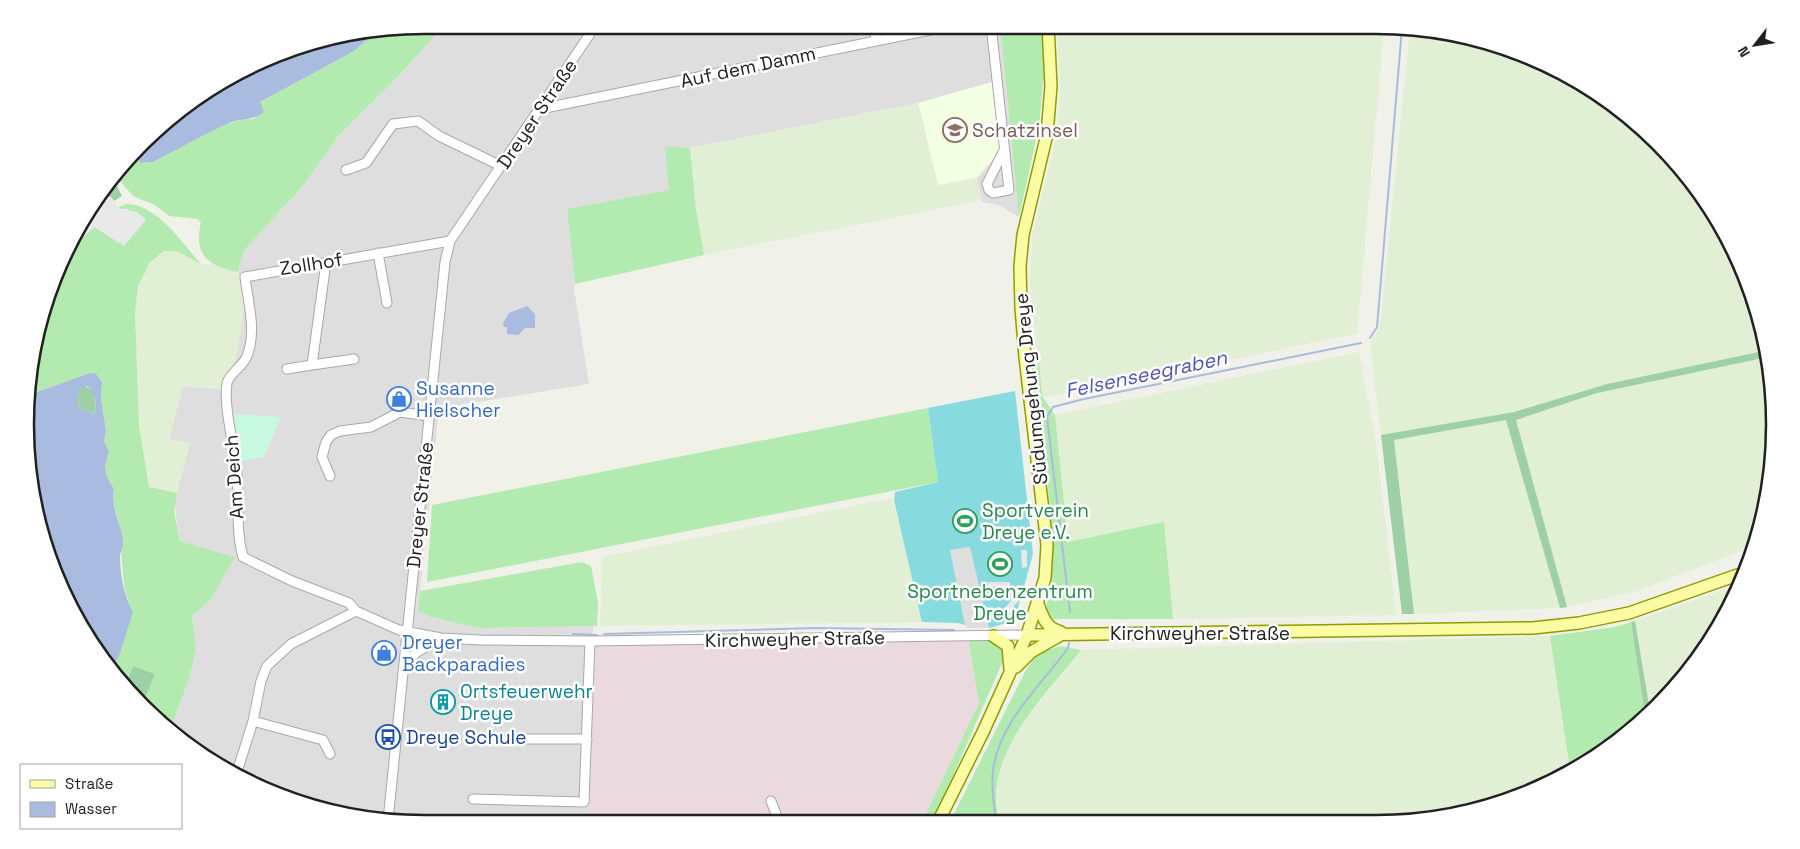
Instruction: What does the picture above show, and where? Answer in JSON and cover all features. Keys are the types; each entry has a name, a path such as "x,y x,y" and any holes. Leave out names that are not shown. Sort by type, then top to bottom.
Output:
{"main road":[{"name":"Südumgehung Dreye","path":"942,815 984,732 1027,635 1045,578 1047,545 1023,332 1020,266 1023,235 1047,134 1051,86 1048,34"},
{"name":"Kirchweyher Straße","path":"1027,635 1066,633 1494,630 1557,626 1629,613 1736,575"},
{"path":"1038,604 1045,623 1053,630 1066,633"},
{"path":"1009,674 1031,652 1066,633"},
{"path":"993,636 1008,646 1009,674"}],"street":[{"name":"Dreyer Straße","path":"389,813 445,262 450,241 590,34"},
{"path":"875,34 876,39"},
{"name":"Auf dem Damm","path":"540,109 904,34"},
{"path":"992,34 1004,152"},
{"path":"346,170 366,163 392,124 418,121 439,136 501,166"},
{"name":"Zollhof","path":"245,277 450,241"},
{"path":"378,253 387,304"},
{"path":"312,365 326,262"},
{"name":"Am Deich","path":"245,277 252,322 250,346 243,364 229,378 227,398 238,476 238,542 243,557 292,580 349,602 356,611 407,632"},
{"path":"287,369 354,358"},
{"path":"330,476 322,457 326,442 331,435 345,430 371,427 400,412 429,416"},
{"path":"239,768 253,721 261,681 267,666 291,644 356,611"},
{"name":"Kirchweyher Straße","path":"407,632 440,638 480,640 590,641 1027,635"},
{"path":"404,665 417,652 440,638"},
{"path":"473,800 584,802 590,641"},
{"path":"253,721 323,740 330,754"},
{"path":"515,739 587,739"},
{"path":"771,800 776,815"}],"shaded area":[{"path":"437,34 1001,34 1019,217 999,205 982,202 977,178 938,186 918,103 690,148 665,146 670,190 567,209 574,289 589,384 439,408 418,611 431,617 478,628 593,626 588,815 424,815 373,812 348,808 299,795 252,775 207,749 173,723 189,679 196,649 192,616 211,599 235,557 180,541 174,503 190,443 169,440 183,386 225,390 245,292 238,272 244,250 302,187 339,135 388,87"},
{"path":"1057,34 1383,34 1357,334 1046,397 1042,396 1030,285 1032,236 1057,135 1060,88"},
{"path":"1409,36 1452,41 1501,54 1525,63 1571,86 1593,100 1613,114 1652,148 1686,187 1714,229 1737,275 1746,299 1760,352 1607,384 1514,412 1381,435 1370,343 1380,327"},
{"path":"995,81 1001,151 977,178 938,186 918,103"},
{"path":"918,103 938,185 977,178 981,200 704,255 696,210 690,148"},
{"path":"107,196 111,197 120,209 137,212 146,220 124,246 94,227 80,240"},
{"path":"164,251 177,251 201,264 213,264 223,269 238,272 245,292 242,327 236,358 225,390 183,386 169,440 190,442 177,493 149,487 139,426 135,312 135,297 142,274 155,257"},
{"path":"1359,352 1376,442 1396,615 1173,619 1164,523 1068,542 1055,415"},
{"path":"1761,359 1766,424 1763,476 1759,501 1746,549 1637,591 1567,607 1516,420 1597,393"},
{"name":"Sportverein Dreye e.V.","path":"1015,391 1033,554 1016,615 1010,622 989,628 970,547 950,550 965,625 958,623 922,622 894,500 895,492 938,482 928,408"},
{"path":"234,414 281,417 264,457 240,461"},
{"path":"1506,419 1560,608 1414,614 1394,440"},
{"path":"892,498 909,559 922,622 600,626 602,557"},
{"path":"970,547 989,628 966,628 965,625 949,550"},
{"path":"1021,550 1027,550 1027,567 1022,568"},
{"path":"988,582 1010,582 1010,587 988,587"},
{"path":"1730,588 1714,620 1686,662 1649,704 1635,621"},
{"path":"1016,594 1021,598 1005,617 1001,613"},
{"path":"1550,636 1569,764 1525,786 1501,795 1452,808 1427,812 1376,815 998,815 996,785 1002,762 1015,733 1081,650"},
{"path":"968,638 979,703 925,815 588,815 593,643"}],"green space":[{"path":"437,34 388,87 339,135 302,187 244,250 238,272 218,267 205,257 199,243 201,223 198,219 169,216 155,205 133,196 120,181 138,159 142,163 153,162 216,128 242,120 254,119 260,102 354,51 370,38"},
{"path":"1001,34 1042,34 1044,71 1039,126 1019,217"},
{"path":"665,146 690,148 696,210 704,255 575,284 567,209 669,190"},
{"path":"116,184 122,196 114,201 111,197 107,197"},
{"path":"127,204 149,211 177,236 201,264 177,251 164,251 150,262 138,286 135,312 139,426 149,487 177,493 174,511 180,541 235,557 211,599 192,616 196,649 189,679 173,723 145,698 155,674 133,666 128,678 115,663 133,612 124,583 119,525 114,506 114,489 107,477 105,466 109,451 104,441 106,431 101,398 102,382 90,373 36,392 41,348 54,299 63,275 80,240 94,227 129,209 119,209 119,207"},
{"path":"1760,352 1761,359 1597,393 1516,420 1567,607 1560,608 1506,420 1394,440 1414,614 1402,614 1381,435 1514,412 1607,384"},
{"path":"1039,362 1042,396 1055,415 1068,542 1164,522 1173,619 1051,619 1046,612 1053,556 1036,363"},
{"path":"85,386 93,391 96,408 93,415 77,406 77,391"},
{"path":"928,408 938,482 427,582 432,505"},
{"path":"582,562 591,566 598,603 597,626 478,628 431,617 418,611 420,591"},
{"path":"1635,621 1649,704 1644,708 1631,622"},
{"path":"1631,622 1644,708 1613,735 1569,764 1550,636 1615,627"},
{"path":"968,638 995,642 1000,645 1006,654 936,815 925,815 979,703"},
{"path":"1061,646 1081,650 1031,712 1010,746 1002,764 997,783 998,815 954,815 1027,668 1039,653"},
{"path":"133,666 155,674 145,698 128,678"}],"water":[{"path":"370,38 354,51 260,102 264,112 259,115 227,124 153,162 141,163 138,160 167,131 187,114 229,86 275,63 299,54 348,41"},
{"path":"527,306 535,314 535,328 525,328 518,335 507,334 507,327 504,327 503,323 509,313"},
{"path":"90,373 96,374 102,382 101,398 106,431 104,441 109,451 105,466 107,477 114,489 115,511 121,530 123,546 120,556 122,578 127,599 133,612 115,663 86,620 63,574 47,526 37,476 34,424 36,392","holes":["87,386 94,396 96,408 93,415 77,406 77,391"]}],"waterway":[{"name":"Felsenseegraben","path":"1370,338 1377,327 1401,35"},
{"name":"Felsenseegraben","path":"1070,612 1047,417 1053,407 1084,399 1361,343"},
{"path":"604,634 817,628 954,630"},
{"path":"573,634 597,635"},
{"name":"Felsenseegraben","path":"995,815 992,778 996,755 1002,740 1019,710 1068,648 1069,643"}],"place":[{"name":"Schatzinsel","path":"955,130"},
{"name":"Susanne Hielscher","path":"399,399"},
{"name":"Sportverein Dreye e.V.","path":"965,521"},
{"name":"Sportnebenzentrum Dreye","path":"1000,564"},
{"name":"Dreyer Backparadies","path":"384,653"},
{"name":"Ortsfeuerwehr Dreye","path":"443,702"},
{"name":"Dreye Schule","path":"388,737"}]}
